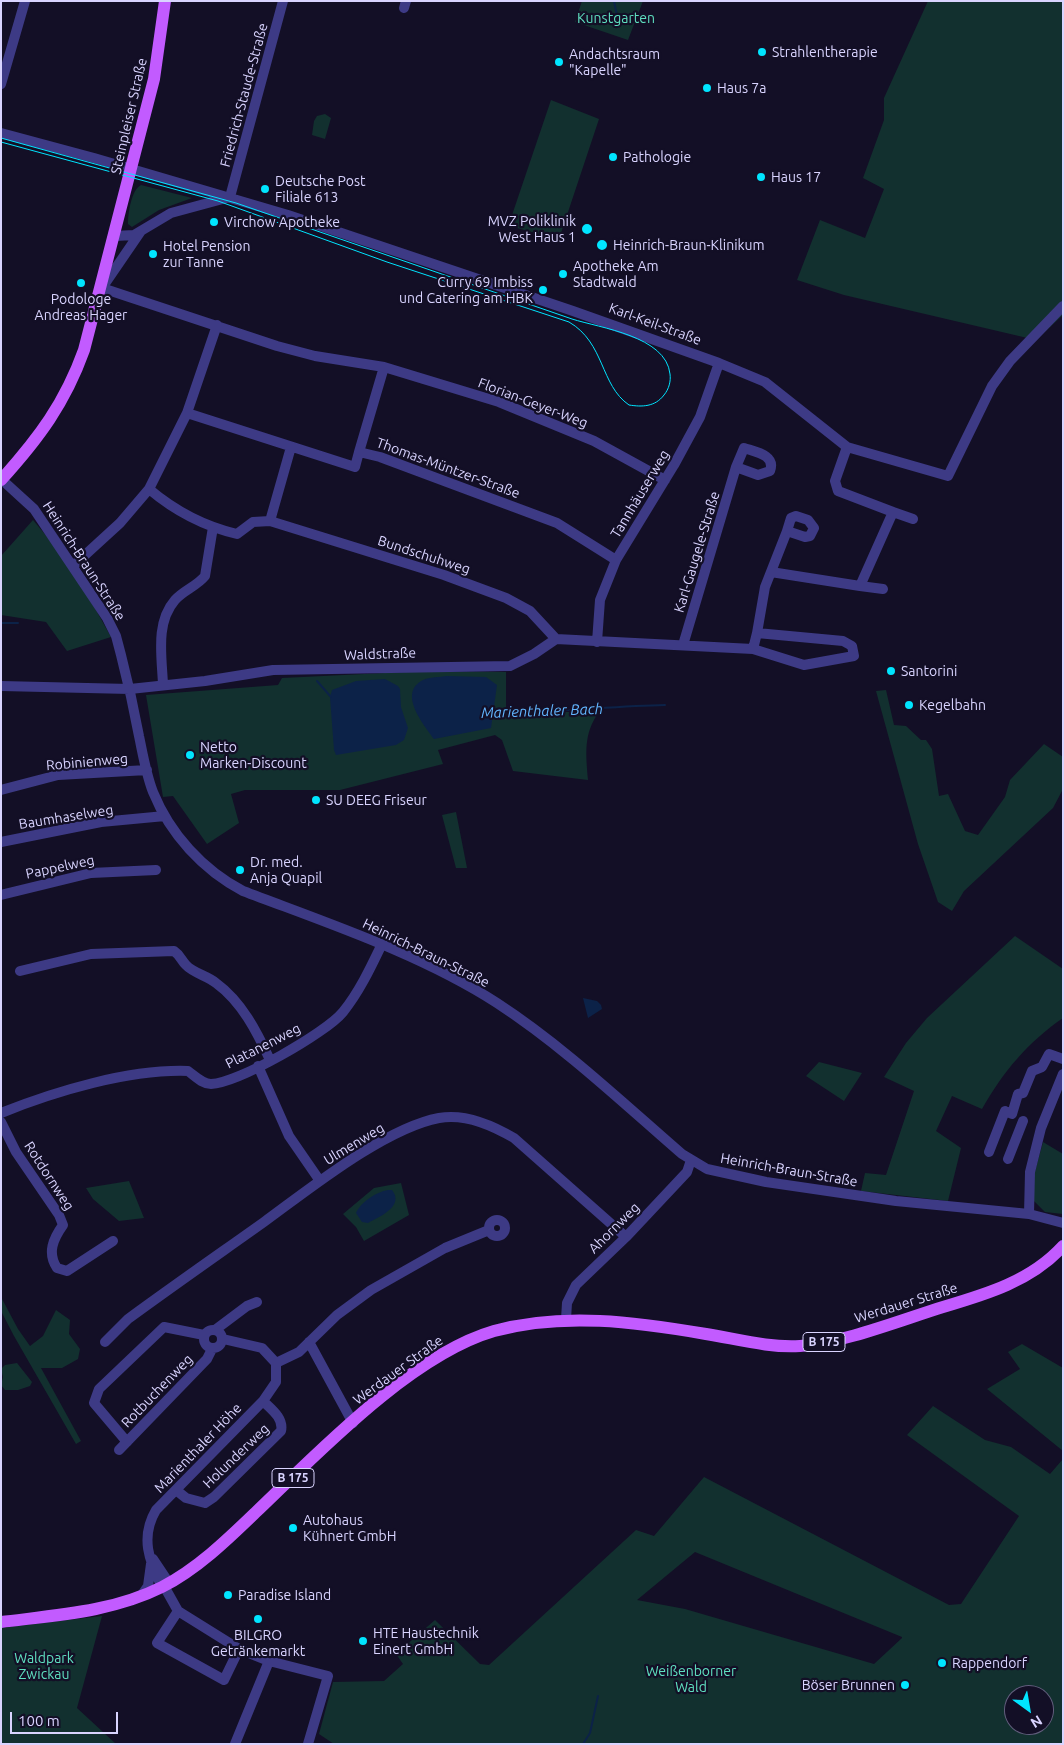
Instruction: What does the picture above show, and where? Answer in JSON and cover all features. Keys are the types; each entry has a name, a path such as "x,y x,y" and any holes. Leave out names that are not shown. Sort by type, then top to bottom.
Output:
{"main road":[{"name":"Steinpleiser Straße","path":"115,236 154,79 166,1"},
{"path":"1,479 35,442 63,400 84,350 115,236"},
{"name":"Werdauer Straße","path":"1,1622 58,1616 110,1607 165,1585 202,1560 386,1394 433,1359 455,1346 492,1332 566,1319 674,1329 773,1346 800,1346 830,1341 988,1293 1037,1270 1063,1246"}],"street":[{"path":"1,84 25,1"},
{"name":"Friedrich-Staude-Straße","path":"230,197 283,1"},
{"name":"Karl-Keil-Straße","path":"1,133 230,197 573,311 719,363 765,382 847,447 948,476 992,386 1010,361 1063,306"},
{"path":"115,236 134,235 171,213 230,197"},
{"path":"102,288 141,231"},
{"name":"Florian-Geyer-Weg","path":"102,288 277,346 315,356 384,367 508,406 594,441 665,480"},
{"path":"73,566 120,523 149,489 188,413 217,325"},
{"name":"Tannhäuserweg","path":"597,642 600,600 616,560 665,480 700,417 719,363"},
{"path":"359,452 384,367"},
{"name":"Thomas-Müntzer-Straße","path":"188,413 355,467 359,452 380,457 558,523 616,560"},
{"path":"149,489 182,514 213,528 237,534 253,522 270,521 291,447"},
{"path":"847,447 835,481 838,491 913,519"},
{"name":"Karl-Gaugele-Straße","path":"683,645 736,467"},
{"name":"Heinrich-Braun-Straße","path":"1,479 34,509 107,618 116,636 153,792 165,816 184,842 204,865 225,882 243,891 347,930 416,960 498,1003 542,1036 691,1160 707,1169 811,1190 896,1201 1029,1214 1063,1223"},
{"path":"860,586 893,512"},
{"name":"Bundschuhweg","path":"270,521 444,575 506,598 530,611 556,639"},
{"path":"163,686 162,625 167,612 176,600 206,576 213,528"},
{"path":"753,649 761,602 787,531"},
{"path":"771,572 883,590"},
{"path":"556,639 753,649 804,665 854,656 852,646 843,641 757,633"},
{"name":"Waldstraße","path":"1,686 130,689 274,670 510,666 534,654 556,639"},
{"name":"Robinienweg","path":"1,790 58,775 147,770"},
{"name":"Baumhaselweg","path":"1,842 101,822 165,816"},
{"name":"Pappelweg","path":"1,895 91,873 156,870"},
{"name":"Platanenweg","path":"1,1113 53,1094 100,1082 177,1070 188,1070 203,1082 211,1084 233,1078 286,1053 319,1033 342,1013 362,984 381,946"},
{"path":"20,972 91,954 174,951 182,956 186,965 217,983 236,1002 254,1028 270,1060"},
{"path":"1012,1114 1018,1094 1022,1093 1032,1071 1042,1067 1049,1054 1063,1060"},
{"path":"258,1066 289,1136 320,1181"},
{"path":"1029,1214 1030,1172 1041,1128 1063,1074"},
{"path":"988,1152 1005,1111 1041,1128"},
{"name":"Ulmenweg","path":"105,1342 128,1319 320,1181 367,1150 410,1127 439,1118 464,1118 493,1126 514,1138 626,1237"},
{"path":"1008,1159 1023,1121"},
{"name":"Rotdornweg","path":"1,1122 16,1152 59,1215 63,1225 56,1236 51,1251 53,1261 58,1268 67,1271 113,1241"},
{"name":"Ahornweg","path":"566,1319 567,1303 576,1285 626,1237 687,1172 691,1160"},
{"path":"215,1330 223,1339 262,1348 276,1364 291,1358 310,1342 337,1314 371,1290 438,1252 489,1230"},
{"path":"223,1339 220,1346 212,1349 207,1346 204,1335 215,1330 247,1306 257,1302"},
{"name":"Rotbuchenweg","path":"204,1335 164,1327 99,1389 94,1403 123,1446 207,1359 212,1349"},
{"path":"310,1342 353,1423"},
{"name":"Marienthaler Höhe","path":"141,1596 148,1586 150,1559 146,1537 150,1520 156,1510 263,1401 276,1382 276,1364"},
{"name":"Holunderweg","path":"176,1490 186,1498 205,1503 214,1497 277,1436 282,1426 277,1415 263,1401"},
{"name":"Marienthaler Höhe","path":"150,1559 178,1611"},
{"path":"239,1649 224,1680 158,1643 178,1611 239,1649 269,1661 328,1676 308,1744"},
{"path":"235,1744 269,1661"}],"green space":[{"name":"Kunstgarten","path":"582,1 643,1 628,40 575,22"},
{"path":"928,1 1063,1 1063,315 1036,340 844,295 797,280 820,220 865,238 884,189 863,178 884,120 884,98"},
{"path":"551,100 599,119 560,236 554,238 517,228 511,218"},
{"path":"325,114 331,118 325,139 312,135 314,121 317,116"},
{"path":"141,185 192,198 159,210 132,227 128,224 131,203 135,192"},
{"path":"33,520 75,576 111,637 67,651 46,622 1,615 1,556"},
{"path":"426,671 506,672 506,712 599,712 590,728 588,736 586,753 588,780 513,771 502,740 495,735 438,750 443,764 340,790 245,790 231,794 239,823 207,844 173,796 163,797 146,695 278,685 282,678"},
{"path":"886,690 894,725 906,726 921,740 926,740 932,749 939,796 948,794 965,831 978,835 1005,797 1010,780 1044,744 1063,757 1063,789 1053,808 964,891 952,911 938,902 918,844 876,691"},
{"path":"456,812 467,868 456,868 442,815"},
{"path":"1015,936 1063,969 1063,1018 1050,1027 1017,1059 982,1109 952,1096 936,1131 961,1148 948,1201 861,1191 865,1173 886,1175 914,1091 884,1077 906,1043 927,1018"},
{"path":"819,1062 862,1073 844,1101 806,1076"},
{"path":"1043,1142 1063,1154 1063,1214 1045,1212 1033,1200 1034,1175"},
{"path":"129,1181 144,1218 119,1221 93,1199 86,1188"},
{"path":"401,1183 409,1215 364,1241 356,1227 343,1214 374,1188"},
{"path":"1,1297 18,1329 30,1346 43,1336 56,1310 70,1320 69,1334 80,1349 78,1359 62,1368 41,1368 81,1441 76,1444 1,1311"},
{"path":"1022,1344 1063,1368 1063,1451 987,1389 1020,1369 1008,1352"},
{"path":"17,1363 32,1382 30,1386 18,1390 5,1390 1,1385 3,1377 1,1369 5,1365"},
{"name":"Weißenborner Wald","path":"933,1406 985,1440 1011,1447 1050,1474 1063,1459 1063,1744 334,1744 319,1734 333,1682 384,1681 403,1664 396,1654 435,1620 480,1664 489,1665 636,1530 654,1536 704,1477 949,1605 961,1604 1019,1516 907,1435","holes":["695,1552 902,1637 874,1664 685,1609 637,1600"]},
{"name":"Waldpark Zwickau","path":"102,1616 77,1708 116,1744 1,1744 1,1628"}],"water":[{"path":"447,676 486,677 497,685 491,728 434,739 419,718 412,701 412,693 423,680"},
{"path":"385,679 400,689 401,707 408,728 404,740 396,745 336,755 330,697 332,690 356,681"},
{"path":"583,998 597,1001 602,1009 588,1018"},
{"path":"392,1190 395,1196 393,1206 384,1214 368,1223 362,1222 356,1213 361,1205 374,1195"}],"waterway":[{"path":"614,1 617,16"},
{"name":"Marienthaler Bach","path":"1,623 18,623"},
{"name":"Marienthaler Bach","path":"317,681 331,697"},
{"name":"Marienthaler Bach","path":"493,712 535,712 665,705"},
{"path":"583,1744 590,1733 598,1696"}],"tram line":[{"path":"1,138 236,203 572,319 614,330 645,342 657,351 666,361 670,374 668,388 666,393 657,402 643,406 629,405 612,387 589,341 581,331 569,322 387,262 218,201 1,142"}],"place":[{"name":"Strahlentherapie","path":"762,52"},
{"name":"Andachtsraum \"Kapelle\"","path":"559,62"},
{"name":"Haus 7a","path":"707,88"},
{"name":"Pathologie","path":"613,157"},
{"name":"Haus 17","path":"761,177"},
{"name":"Deutsche Post Filiale 613","path":"265,189"},
{"name":"Virchow Apotheke","path":"214,222"},
{"name":"MVZ Poliklinik West Haus 1","path":"587,229"},
{"name":"Heinrich-Braun-Klinikum","path":"602,245"},
{"name":"Hotel Pension zur Tanne","path":"153,254"},
{"name":"Apotheke Am Stadtwald","path":"563,274"},
{"name":"Podologe Andreas Hager","path":"81,283"},
{"name":"Curry 69 Imbiss und Catering am HBK","path":"543,290"},
{"name":"Santorini","path":"891,671"},
{"name":"Kegelbahn","path":"909,705"},
{"name":"Netto Marken-Discount","path":"190,755"},
{"name":"SU DEEG Friseur","path":"316,800"},
{"name":"Dr. med. Anja Quapil","path":"240,870"},
{"name":"Autohaus Kühnert GmbH","path":"293,1528"},
{"name":"Paradise Island","path":"228,1595"},
{"name":"BILGRO Getränkemarkt","path":"258,1619"},
{"name":"HTE Haustechnik Einert GmbH","path":"363,1641"},
{"name":"Rappendorf","path":"942,1663"},
{"name":"Böser Brunnen","path":"905,1685"}]}
